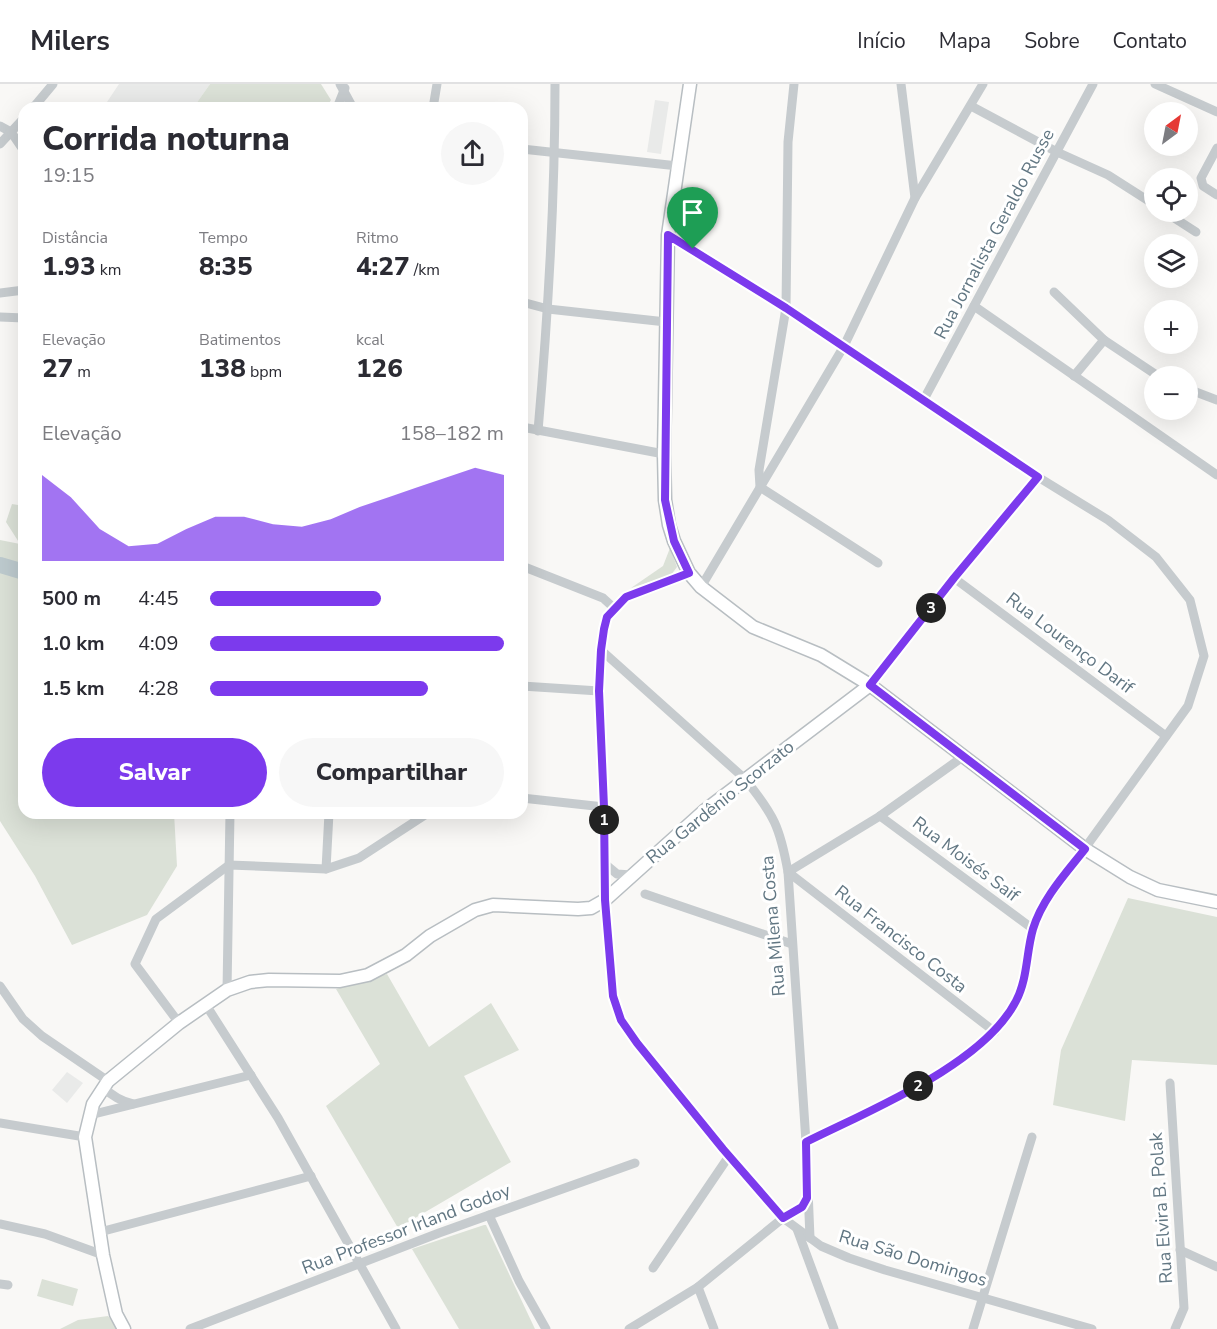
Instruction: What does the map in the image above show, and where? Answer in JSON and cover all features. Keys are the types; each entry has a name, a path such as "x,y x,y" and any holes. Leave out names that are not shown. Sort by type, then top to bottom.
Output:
{"street":[{"path":"38,102 53,84"},
{"path":"434,102 438,84"},
{"path":"538,431 548,309 555,153 555,84"},
{"path":"690,84 668,235 664,454 665,500 669,525 689,573 701,587 753,627 820,655 870,685 1085,849 1130,877 1158,890 1217,902"},
{"path":"760,487 759,470 786,308 788,142 794,84"},
{"path":"901,84 915,198"},
{"path":"701,587 843,346 915,198 983,84"},
{"name":"Rua Jornalista Geraldo Russe","path":"923,400 1093,84"},
{"path":"1155,84 1217,112"},
{"path":"343,87 350,102"},
{"path":"339,102 343,87"},
{"path":"971,106 1057,152 1108,175 1144,198"},
{"path":"0,144 18,124"},
{"path":"0,126 11,132 18,142"},
{"path":"1217,148 1201,178 1203,186 1217,195"},
{"path":"528,150 678,166"},
{"path":"1180,222 1196,232"},
{"path":"668,235 786,308 1038,477 1108,520 1156,557 1190,600 1204,656 1188,706 1043,906 1033,929 1022,987 1016,1002 995,1032 934,1078 806,1142"},
{"path":"0,293 18,291"},
{"path":"1054,292 1104,340 1144,367"},
{"path":"528,304 548,309 666,322"},
{"path":"974,306 1217,475"},
{"path":"0,317 18,318"},
{"path":"1074,376 1104,340"},
{"path":"1198,393 1217,400"},
{"path":"528,428 664,454"},
{"name":"Rua Gardênio Scorzato","path":"124,1329 116,1314 103,1255 85,1137 93,1104 105,1084 179,1023 227,990 250,982 340,981 368,975 406,955 430,936 475,910 493,905 578,909 591,908 605,900 704,811 870,685 954,578 1038,477"},
{"path":"760,487 878,563"},
{"path":"528,568 603,598 614,608 626,597 689,573"},
{"name":"Rua Lourenço Darif","path":"954,578 1166,736"},
{"name":"Rua São Domingos","path":"614,608 607,617 601,650 599,691 605,900 613,996 621,1020 729,1156 783,1218 820,1246 859,1262 1092,1329"},
{"name":"Rua Milena Costa","path":"601,650 746,779 776,821 782,838 788,872 810,1238"},
{"path":"528,686 599,691"},
{"path":"788,872 880,816 964,756"},
{"path":"528,799 604,807"},
{"name":"Rua Moisés Saif","path":"880,816 1033,929"},
{"path":"227,990 230,819"},
{"path":"326,869 329,819"},
{"path":"179,1023 135,964 156,919 229,865 326,869 359,858 419,819"},
{"path":"605,864 617,874 632,875"},
{"name":"Rua Francisco Costa","path":"788,872 995,1032"},
{"path":"645,894 792,944"},
{"path":"0,986 23,1019 42,1036 105,1084 112,1096 135,1105"},
{"path":"206,1005 251,1075 396,1329"},
{"path":"90,1115 251,1075"},
{"name":"Rua Elvira B. Polak","path":"1170,1083 1184,1308 1175,1329"},
{"path":"0,1123 57,1130 85,1137"},
{"path":"973,1329 1032,1137"},
{"path":"653,1268 729,1156"},
{"name":"Rua Professor Irland Godoy","path":"190,1329 360,1263 635,1163"},
{"path":"100,1232 310,1176"},
{"path":"630,1329 698,1287 783,1218 802,1207 807,1198"},
{"path":"489,1215 519,1281 546,1329"},
{"path":"0,1224 45,1234 103,1255"},
{"path":"797,1229 834,1329"},
{"path":"808,1262 820,1246"},
{"path":"1180,1250 1217,1267"},
{"path":"698,1287 714,1329"}],"shaded area":[{"path":"119,84 210,84 197,102 107,102"},
{"path":"210,84 321,84 331,100 330,102 197,102"},
{"path":"655,100 669,102 661,154 647,152"},
{"path":"12,504 18,505 18,541 6,522"},
{"path":"0,540 18,544 18,819 174,819 177,866 147,915 72,945 35,876 0,821"},
{"path":"670,548 677,567 671,575 631,588 663,566"},
{"path":"1128,898 1217,917 1217,1065 1132,1060 1125,1121 1053,1105 1061,1050"},
{"path":"387,974 429,1047 491,1003 519,1050 464,1076 511,1162 398,1228 326,1106 380,1064 336,989"},
{"path":"67,1072 83,1083 67,1103 52,1090"},
{"path":"484,1225 535,1329 459,1329 412,1249"},
{"path":"42,1279 78,1289 73,1306 37,1296"},
{"path":"108,1316 119,1329 60,1329 78,1320"}],"waterway":[{"path":"0,565 18,570"}],"route":[{"path":"668,235 693,249 786,308 1038,477 954,578 870,685 1085,849 1043,906 1033,929 1027,971 1022,987 1016,1002 995,1032 934,1078 806,1142 807,1198 802,1207 783,1218 723,1149 637,1043 621,1020 613,996 605,900 599,691 601,650 607,617 626,597 689,573 674,541 665,500 668,235"}]}
